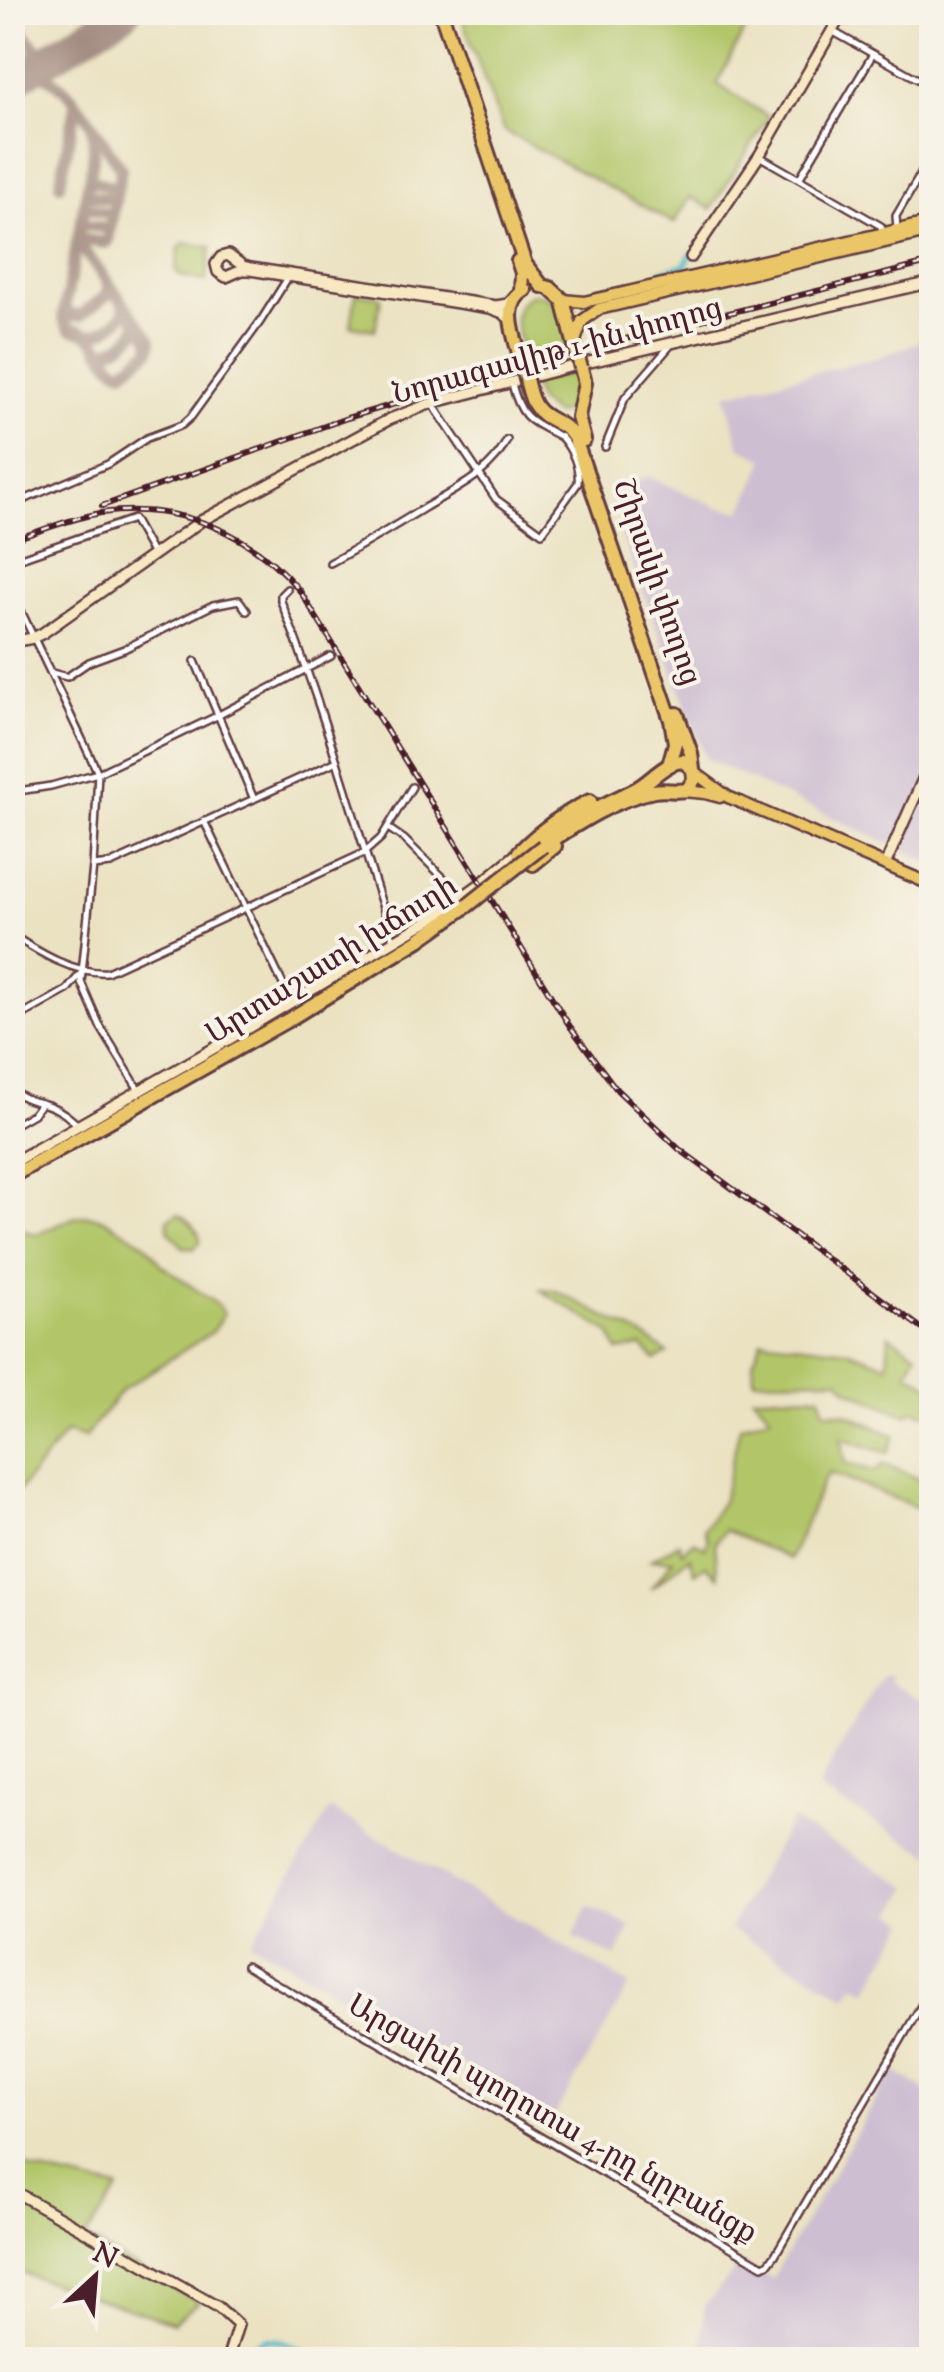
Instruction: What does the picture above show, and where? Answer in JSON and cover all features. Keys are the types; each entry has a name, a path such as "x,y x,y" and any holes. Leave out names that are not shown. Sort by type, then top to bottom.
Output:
{"highway":[{"name":"Շիրակի փողոց","path":"438,12 525,264 542,286 564,300 585,383 578,410 579,426 691,753 693,771"},
{"name":"Շիրակի փողոց","path":"438,12 520,266 522,283 510,320 533,404 538,411 567,426 575,438 671,720 676,739 668,767"},
{"path":"518,295 542,286"},
{"path":"554,419 578,410"},
{"name":"Արտաշատի խճուղի","path":"12,1170 417,935 584,813 651,780 675,762 682,762 693,771"},
{"path":"668,767 665,780 668,787 678,791 692,784 693,771"},
{"path":"643,794 588,825 533,864 519,852 574,809 651,780"},
{"name":"Արտաշատի խճուղի","path":"540,844 590,816 643,794 678,791"},
{"name":"Արտաշատի խճուղի","path":"12,1170 288,1020 419,940 464,898"}],"main road":[{"path":"564,300 584,302 932,222"},
{"path":"575,344 582,321 598,308 932,230"},
{"name":"Արտաշատի խճուղի","path":"693,771 728,797 932,886"},
{"name":"Արտաշատի խճուղի","path":"678,791 728,797"}],"street":[{"path":"690,257 759,156 843,12"},
{"path":"832,32 932,87"},
{"path":"798,179 873,54"},
{"path":"759,156 880,226 883,233"},
{"path":"897,230 896,216 930,160"},
{"path":"510,320 490,308 290,275 248,267 233,256 226,255 216,264 222,276 246,270 290,275 496,306 508,304 518,295"},
{"path":"236,273 237,261"},
{"path":"12,505 108,464 154,434 182,425 260,322 290,275"},
{"name":"Նորագավիթ 1-ին փողոց","path":"12,642 33,638 201,521 390,419 432,403 511,382 932,282"},
{"path":"604,447 625,398 674,342"},
{"path":"432,403 496,499 542,533 578,483 578,474 566,442 523,414 511,382"},
{"path":"330,563 479,474 502,452 507,440"},
{"path":"12,561 133,519 153,556"},
{"path":"286,589 281,601 338,761 394,941"},
{"path":"12,592 98,773 82,988 139,1090"},
{"path":"52,673 67,678 89,662 212,605 238,600 247,611"},
{"path":"14,792 98,773 330,656"},
{"path":"194,661 253,797"},
{"path":"885,865 932,759"},
{"path":"92,866 111,864 338,761"},
{"path":"12,781 18,814 12,869"},
{"path":"12,935 82,971 107,972 364,853 375,846 412,787"},
{"path":"204,821 292,1003"},
{"path":"388,828 464,898 519,852"},
{"name":"Արտաշատի խճուղի","path":"12,1170 78,1125 292,1003 464,898"},
{"path":"12,1021 67,990 82,971"},
{"path":"12,1088 26,1100 66,1114 78,1125"},
{"path":"12,1126 33,1114 41,1103"},
{"name":"Արցախի պողոտա 4-րդ նրբանցք","path":"246,1966 763,2266 776,2255 932,1987"},
{"path":"12,2190 218,2307 238,2325 227,2360"}],"shaded area":[{"path":"931,330 931,863 706,759 622,537 615,492 647,476 718,507 742,511 765,459 740,448 726,394 880,357 916,343"},
{"path":"889,1674 890,1681 919,1698 931,1699 931,1855 821,1791 819,1785 882,1676"},
{"path":"330,1809 630,1985 553,2118 251,1942"},
{"path":"792,1820 909,1887 894,1913 907,1922 867,1991 855,1984 847,1997 729,1929"},
{"path":"588,1906 631,1926 616,1957 573,1937"},
{"path":"893,2070 931,2094 931,2359 701,2359 704,2306 741,2263 772,2279"}],"green space":[{"path":"460,13 753,13 717,84 769,117 711,209 690,197 674,223 503,130"},
{"path":"184,243 211,247 206,281 180,276 176,271 179,248"},
{"path":"356,293 381,297 375,330 351,326"},
{"path":"532,294 543,295 556,304 571,347 525,359 516,314 523,300"},
{"path":"576,369 578,399 570,409 555,414 538,402 532,382"},
{"path":"178,1214 199,1235 200,1243 194,1249 183,1247 168,1230 168,1219"},
{"path":"88,1215 104,1219 146,1245 162,1265 219,1306 224,1314 212,1332 122,1390 84,1438 66,1432 13,1498 13,1226 36,1235"},
{"path":"539,1289 554,1290 668,1353 655,1360 642,1346 618,1351 610,1333"},
{"path":"889,1335 917,1354 907,1372 931,1386 931,1416 914,1410 905,1415 847,1389 839,1379 754,1380 753,1362 762,1340 847,1350 887,1365"},
{"path":"820,1395 825,1411 845,1413 895,1436 888,1453 841,1438 846,1463 875,1471 884,1464 931,1481 931,1513 830,1473 790,1559 725,1530 715,1543 718,1577 706,1565 695,1573 690,1557 650,1589 673,1560 651,1560 679,1543 682,1552 694,1541 705,1548 708,1540 704,1529 723,1500 740,1426 771,1416 753,1396"},
{"path":"12,2159 33,2170 119,2189 85,2238 199,2302 173,2323 13,2270"}],"waterway":[{"path":"661,272 685,265 691,254"},
{"path":"235,2360 236,2354 266,2339 329,2360"}],"taxiway":[{"path":"12,17 45,61"},
{"path":"18,78 39,74 64,90 121,169 108,241 78,239"},
{"path":"60,184 76,105"},
{"path":"77,241 151,340 149,351 123,371 112,365 88,335 68,327 63,317 74,262 76,248 79,234 81,220 92,167 92,127"},
{"path":"88,182 117,188"},
{"path":"86,195 115,202"},
{"path":"84,207 113,212"},
{"path":"80,224 110,230"},
{"path":"65,308 68,315 80,316 107,295 108,284"},
{"path":"88,335 114,324 125,311 124,305"},
{"path":"100,350 124,343 137,323"}],"runway":[{"path":"12,81 125,12"}],"railway":[{"path":"102,506 347,418 558,356 932,262"},
{"path":"12,540 101,513 158,512 211,525 259,552 280,570 300,591 569,1025 617,1090 679,1149 932,1336"}]}
